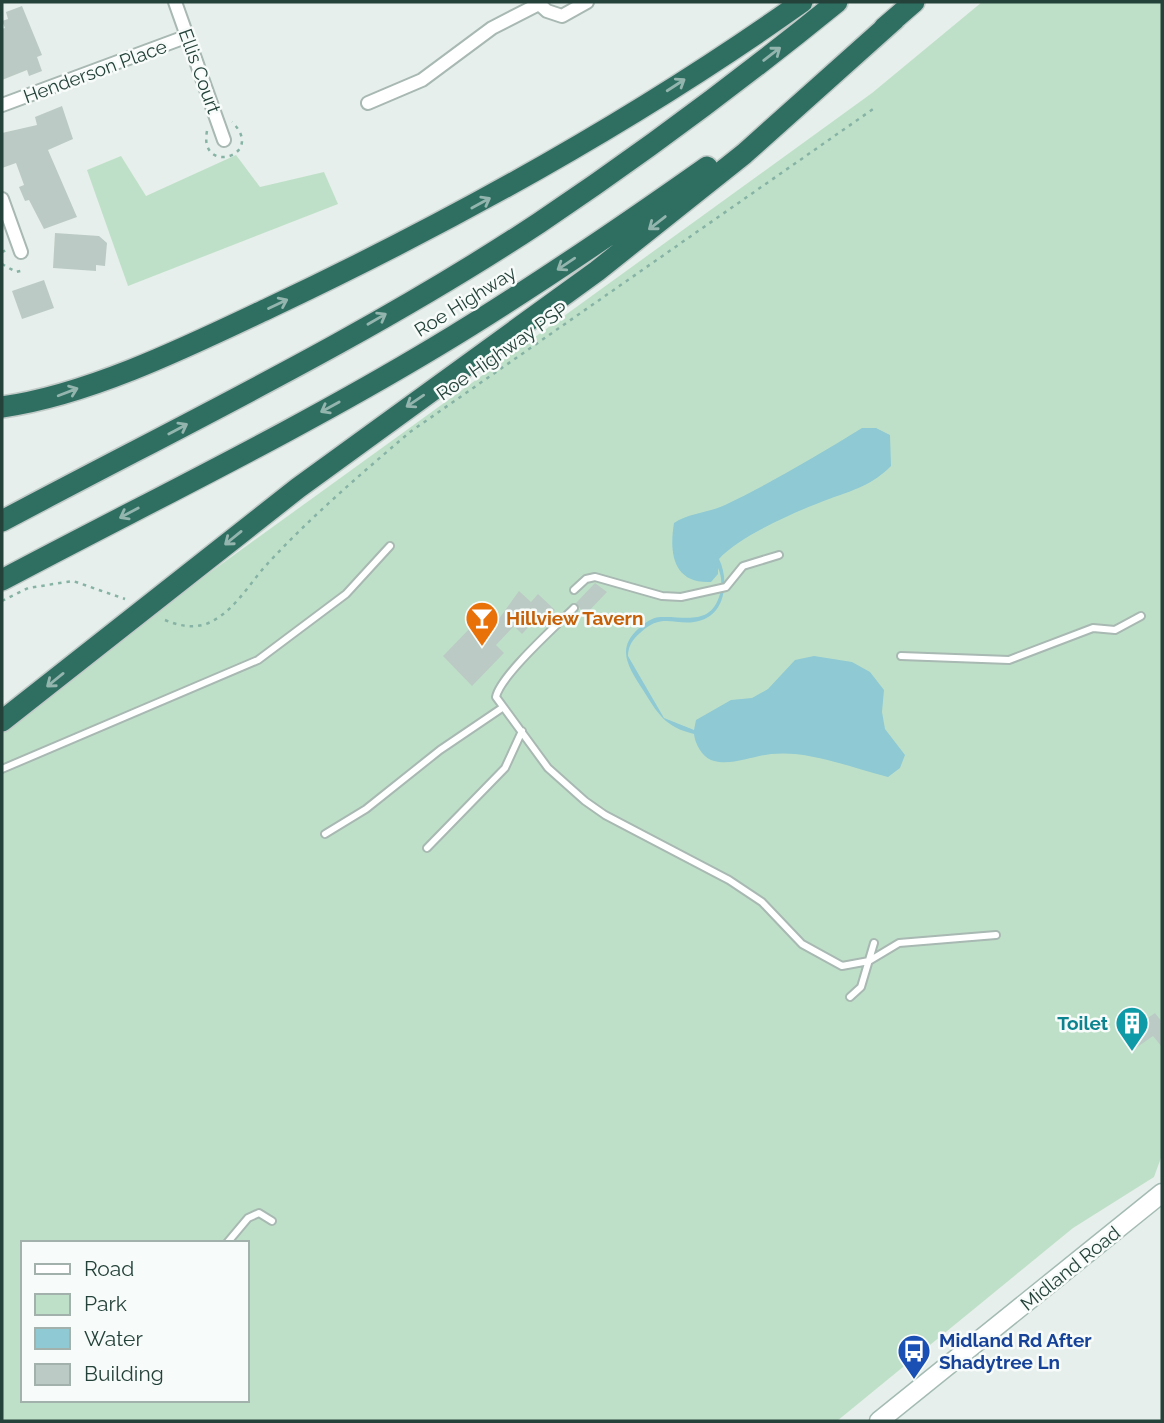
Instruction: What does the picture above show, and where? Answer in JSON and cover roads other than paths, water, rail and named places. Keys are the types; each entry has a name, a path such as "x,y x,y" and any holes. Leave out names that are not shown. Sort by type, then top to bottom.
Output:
{"highway":[{"path":"2,407 54,398 222,330 477,206 630,115 802,2"},
{"name":"Roe Highway","path":"2,521 291,369 528,229 710,102 836,2"},
{"name":"Roe Highway","path":"2,580 331,406 512,299 628,223 763,127 914,2"},
{"path":"2,721 298,488 597,271 744,155 895,19"}],"main road":[{"name":"Midland Road","path":"879,1421 1162,1193"}],"street":[{"name":"Ellis Court","path":"175,2 224,140"},
{"path":"368,103 422,80 492,28 538,3 547,11 562,16 587,2"},
{"name":"Henderson Place","path":"2,105 188,36"},
{"path":"2,199 21,252"}],"lane":[{"path":"2,769 22,758 258,660 346,594 390,546"},
{"path":"574,590 586,579 595,577 662,596 681,597 726,587 743,566 779,555"},
{"path":"574,608 497,688 496,697 548,768 606,816 729,880 762,902 803,944 824,959 842,966 869,961 899,943 996,935"},
{"path":"901,656 1009,660 1093,628 1115,630 1141,616"},
{"path":"325,834 366,809 440,750 502,708"},
{"path":"427,848 505,768 522,732"},
{"path":"850,997 861,987 874,943"},
{"path":"228,1241 248,1218 259,1213 272,1221"}],"water":[{"path":"862,428 876,428 890,435 891,466 862,486 786,517 740,541 719,559 724,585 721,602 716,610 702,620 685,623 664,621 649,626 633,640 628,656 664,718 694,730 696,720 731,700 752,698 768,689 795,660 814,656 852,662 870,672 884,690 882,712 885,729 905,755 900,768 888,777 815,757 786,753 733,762 711,760 700,749 694,734 676,728 669,723 658,713 627,660 627,644 646,623 658,617 688,618 704,615 716,604 720,594 718,568 718,574 711,582 688,578 681,572 673,555 674,523 719,508"}],"place":[{"name":"Hillview Tavern","path":"482,648"},
{"name":"Toilet","path":"1132,1053"},
{"name":"Midland Rd After Shadytree Ln","path":"914,1381"}]}
